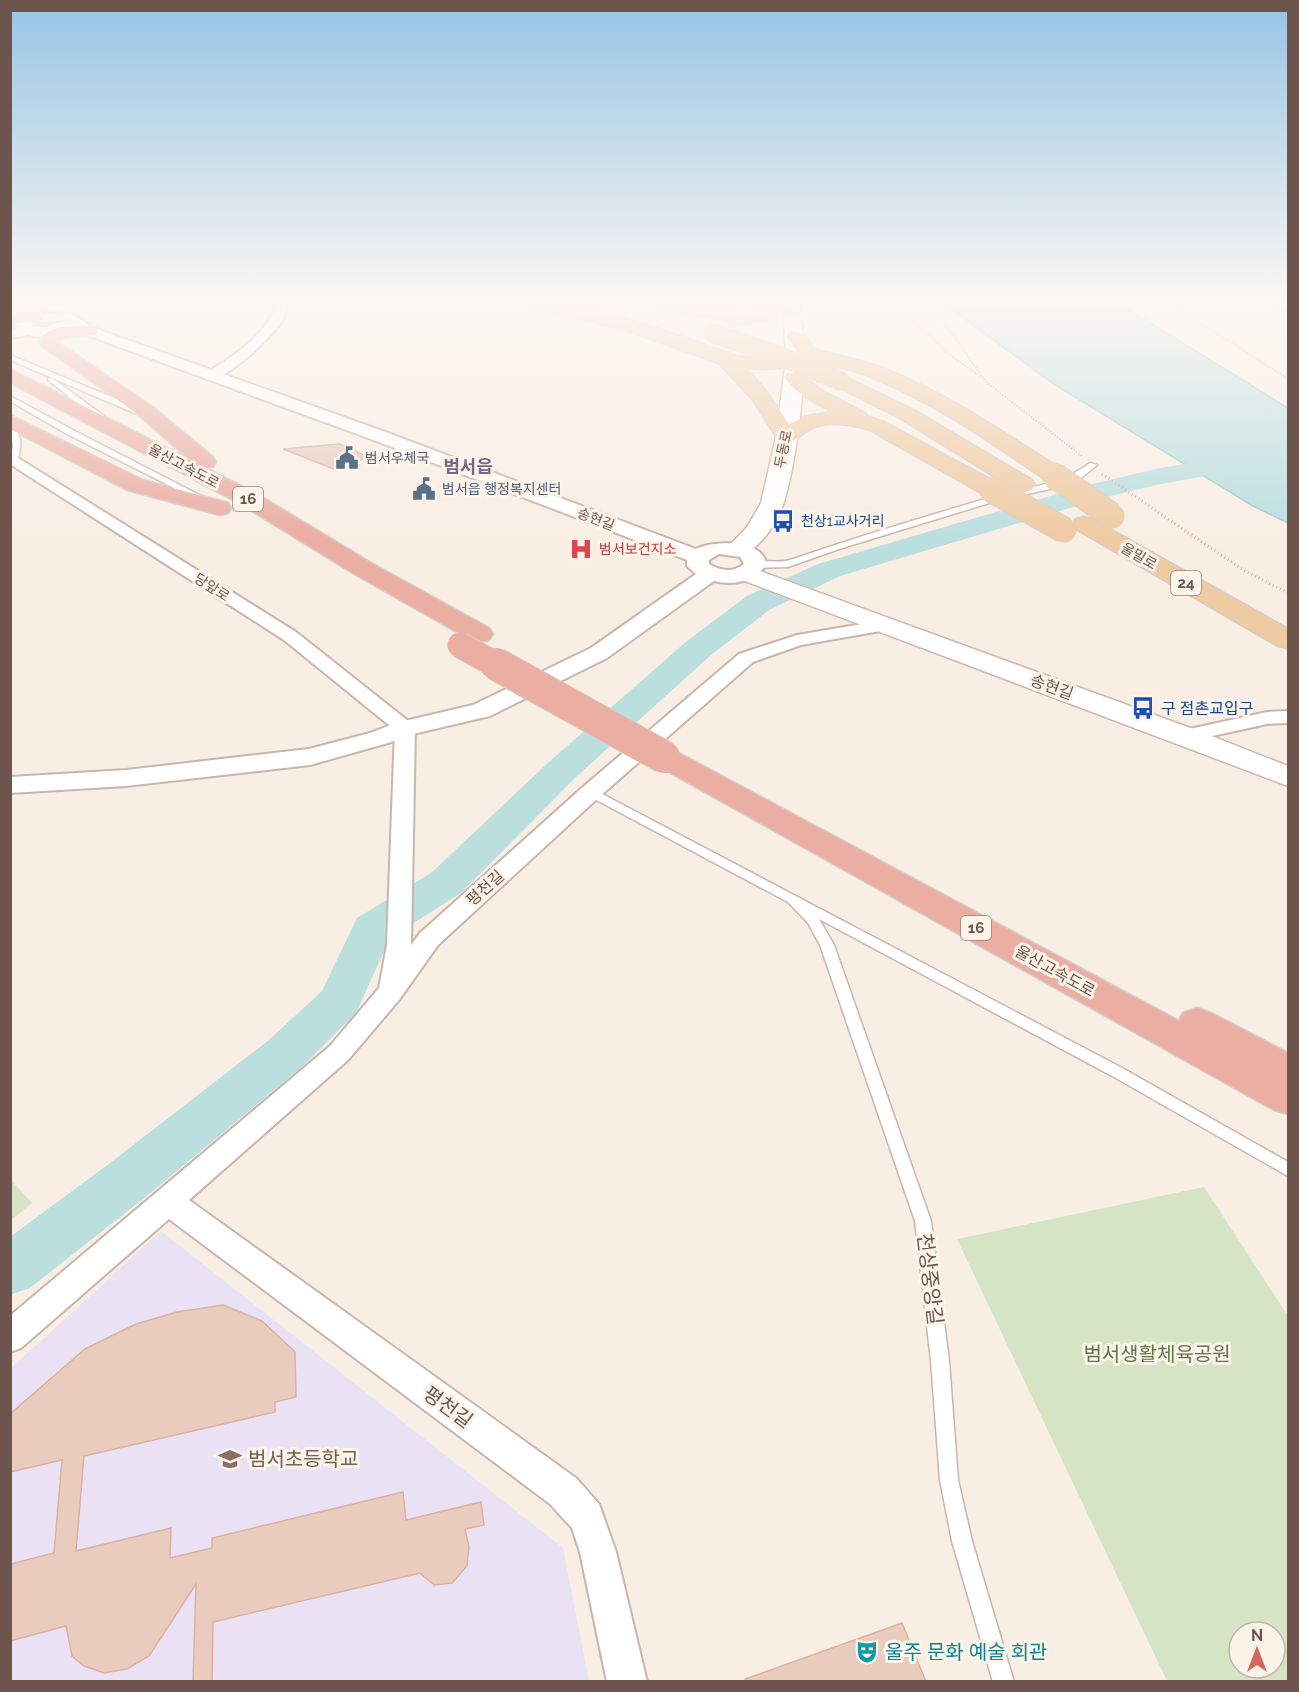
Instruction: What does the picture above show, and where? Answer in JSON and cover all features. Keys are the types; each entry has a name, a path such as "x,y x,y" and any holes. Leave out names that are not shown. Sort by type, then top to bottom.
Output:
{"highway":[{"name":"울산고속도로","path":"20,380 118,431 240,513"},
{"path":"99,380 155,419 240,513"},
{"name":"울산고속도로","path":"10,387 674,751 1288,1098"},
{"path":"10,421 135,485 240,513"},
{"name":"울산고속도로","path":"674,751 1288,1071"}],"main road":[{"path":"748,380 772,411 786,437 806,423 818,420 853,420 877,426"},
{"name":"두동로","path":"738,549 757,531 772,502 786,437 793,380"},
{"path":"803,380 812,393 991,489 1074,527"},
{"name":"24","path":"857,380 1024,485 1074,527"},
{"path":"882,380 903,384 993,435 1281,636"},
{"name":"울밀로","path":"1074,527 1281,636"},
{"name":"송현길","path":"756,572 812,597 1185,736 1288,777"}],"street":[{"name":"송현길","path":"226,380 704,565"},
{"name":"당앞로","path":"12,458 290,636 405,728"},
{"path":"10,785 138,777 310,757 379,738 405,728 481,711 599,653 704,565 719,548 738,549 752,556 756,572 728,576 704,565"},
{"name":"송현길","path":"591,792 746,658 777,645 812,636 886,625"},
{"path":"1185,736 1267,718 1288,717"},
{"name":"평천길","path":"390,993 399,945 405,728"},
{"name":"평천길","path":"10,1337 339,1053 390,993 429,939 591,792"},
{"name":"평천길","path":"169,1202 562,1491 586,1517 598,1552 627,1682"}],"lane":[{"path":"52,380 118,431"},
{"path":"65,380 155,419"},
{"path":"10,398 68,431 240,513"},
{"path":"10,426 17,437 19,448 12,458"},
{"path":"756,572 785,565 997,498 1052,486 1078,476 1093,465"},
{"path":"591,792 1119,1073 1288,1169"},
{"name":"천상중앙길","path":"790,897 813,920 827,945 923,1221 940,1361 949,1480 962,1541 1004,1682"}],"path":[{"path":"985,380 1093,465"},
{"path":"1103,474 1243,570 1288,593"}],"shaded area":[{"name":"범서초등학교","path":"161,1231 563,1548 589,1681 11,1681 10,1369"}],"green space":[{"path":"11,1180 32,1203 11,1220"},
{"name":"범서생활체육공원","path":"1204,1187 1288,1316 1288,1681 1167,1681 957,1239"}],"water":[{"path":"1048,380 1243,380 1288,408 1288,523 1253,506"}],"building":[{"path":"340,444 368,457 336,470 283,449"},
{"path":"223,1305 262,1321 295,1352 296,1397 275,1402 275,1412 84,1456 76,1551 171,1528 170,1558 212,1548 212,1538 403,1492 406,1520 481,1502 484,1525 465,1529 469,1547 467,1566 452,1583 434,1585 420,1573 213,1622 212,1682 193,1682 196,1584 149,1656 127,1669 104,1673 84,1666 72,1656 66,1626 10,1641 10,1564 54,1553 62,1460 10,1472 10,1414 85,1349 136,1324 177,1312"},
{"name":"울주 문화 예술 회관","path":"902,1623 926,1682 745,1682 745,1679"}],"waterway":[{"path":"10,1270 129,1179 286,1053 340,1001 372,929 446,883 563,769 699,648 758,603 829,570 1098,491 1156,477 1288,453"}],"place":[{"name":"범서우체국","path":"347,458"},
{"name":"범서읍 행정복지센터","path":"424,489"},
{"name":"천상1교사거리","path":"783,521"},
{"name":"범서보건지소","path":"581,549"},
{"name":"구 점촌교입구","path":"1143,708"},
{"name":"범서초등학교","path":"230,1459"},
{"name":"울주 문화 예술 회관","path":"867,1652"}],"district":[{"name":"범서읍","path":"468,466"}]}
